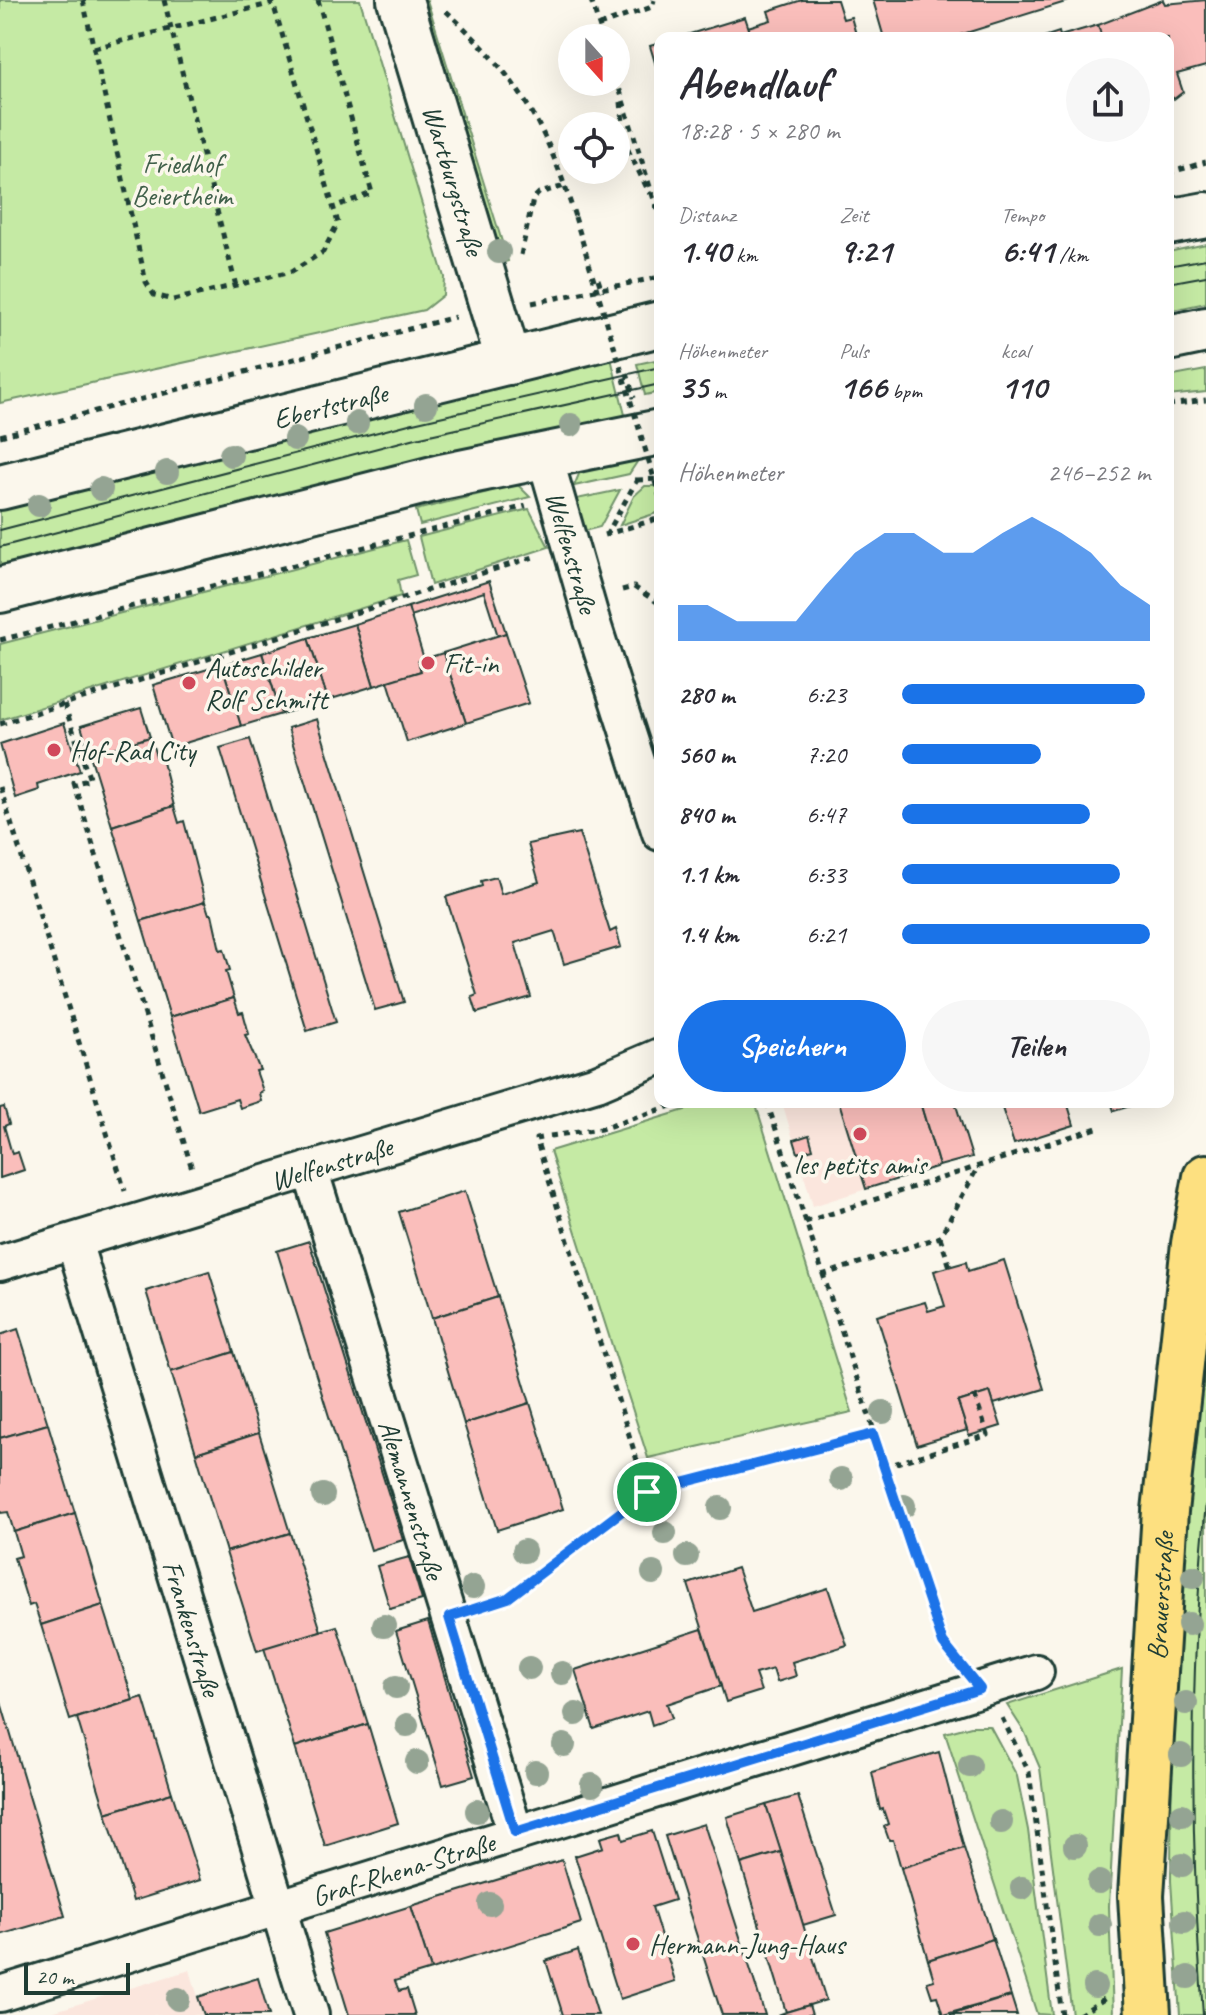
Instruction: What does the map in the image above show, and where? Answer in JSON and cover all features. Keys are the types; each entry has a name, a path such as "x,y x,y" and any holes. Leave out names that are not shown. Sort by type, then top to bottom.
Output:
{"main road":[{"name":"Wartburgstraße","path":"418,1 509,362"},
{"path":"1174,221 1206,215"},
{"name":"Ebertstraße","path":"0,487 654,326"},
{"path":"0,590 428,480 654,433"},
{"name":"Brauerstraße","path":"1148,2015 1141,1896 1165,1511 1192,1259 1206,1177"}],"street":[{"name":"Welfenstraße","path":"544,454 654,814"},
{"name":"Welfenstraße","path":"0,1263 597,1083 654,1059"},
{"name":"Alemannenstraße","path":"310,1169 515,1832"},
{"name":"Frankenstraße","path":"74,1242 311,2015"},
{"name":"Graf-Rhena-Straße","path":"0,1994 1036,1672"}],"path":[{"path":"83,0 148,287 158,297 173,300 291,272 323,252 338,223 336,206 273,2 172,31 94,48"},
{"path":"164,0 236,286"},
{"path":"318,0 372,193 336,206"},
{"path":"591,0 599,24"},
{"path":"602,24 652,7 654,0"},
{"path":"418,1 514,80 544,132 575,217 654,478"},
{"path":"620,96 625,144 654,200"},
{"path":"621,96 654,199"},
{"path":"1174,171 1206,162"},
{"path":"522,264 521,243 533,199 539,193 565,186"},
{"path":"523,305 654,278"},
{"path":"442,330 454,306"},
{"path":"0,436 469,314"},
{"path":"1174,404 1206,400"},
{"path":"0,640 528,505"},
{"path":"0,724 654,520"},
{"path":"622,590 634,587 654,600"},
{"path":"64,704 90,780 74,783 203,1202"},
{"path":"0,787 135,1223"},
{"path":"647,1492 536,1139 601,1129 665,1108"},
{"path":"769,1108 943,1643 1005,1721 1029,1772 1062,2015"},
{"path":"805,1222 1097,1128"},
{"path":"822,1275 940,1237 980,1164"},
{"path":"940,1237 950,1267"},
{"path":"884,1467 988,1435 975,1397"},
{"path":"449,1617 508,1598 647,1492 873,1434"}],"shaded area":[{"name":"les petits amis","path":"784,1108 922,1108 939,1166 813,1206"},
{"path":"190,1970 198,1997 258,1978 269,2015 42,2015"}],"green space":[{"name":"Friedhof Beiertheim","path":"0,0 360,0 444,277 443,295 424,310 0,403"},
{"path":"414,0 427,0 508,261 501,263"},
{"path":"1206,244 1206,303 1174,310 1174,251"},
{"path":"607,342 627,423 0,576 0,499"},
{"path":"654,360 654,393 645,395 637,364"},
{"path":"1206,370 1206,392 1174,395 1174,376"},
{"path":"639,459 629,474 574,486 589,463"},
{"path":"503,479 519,486 530,497 420,525 416,510 488,492 486,481"},
{"path":"645,486 654,486 654,514 620,525 634,496"},
{"path":"620,490 600,527 580,532 572,500"},
{"path":"529,509 549,547 431,585 419,537"},
{"path":"406,540 416,575 398,580 401,596 0,720 0,644"},
{"path":"691,1108 757,1108 852,1412 648,1458 550,1151"},
{"path":"1206,1296 1206,2015 1180,2015 1171,1881 1172,1708"},
{"path":"1122,1669 1109,1906 1113,2015 1072,2015 1040,1768 1025,1733 1007,1705"},
{"path":"971,1726 990,1726 1017,1776 1028,1830 1052,2015 1037,2014 945,1733"}],"building":[{"path":"802,0 837,0 843,19 851,17 855,32 750,32 748,27 771,20 768,11"},
{"path":"873,0 1072,0 969,32 882,32"},
{"path":"1163,0 1165,4 1206,0 1206,66 1177,74 1183,92 1174,99 1174,32 1100,32 1098,25"},
{"path":"745,17 750,32 696,32"},
{"path":"1098,25 1100,32 1074,32"},
{"path":"489,581 506,633 498,636 484,592 410,616 408,607"},
{"path":"408,607 424,659 418,661 421,671 374,686 355,624"},
{"path":"355,624 374,686 328,700 308,638"},
{"path":"506,633 529,703 466,723 443,653"},
{"path":"308,638 328,700 281,714 262,653"},
{"path":"262,653 281,714 241,726 222,665"},
{"path":"443,653 466,723 407,742 388,681 421,671 418,661"},
{"path":"222,665 241,726 172,747 153,685"},
{"path":"141,708 150,737 90,755 81,726"},
{"path":"317,719 404,1002 375,1010 288,728"},
{"path":"64,723 80,771 38,785 39,790 15,798 0,744"},
{"path":"150,737 156,756 161,754 174,806 112,826 90,755"},
{"path":"250,739 336,1022 307,1031 220,748"},
{"path":"174,806 179,823 184,821 205,902 141,921 112,826"},
{"path":"579,833 610,932 616,929 621,947 564,964 554,931 515,943 531,997 477,1013 472,997 477,995 446,897 482,886 481,881 496,877 501,894 539,882 528,844"},
{"path":"205,902 209,914 212,914 220,950 224,949 230,970 226,971 234,998 170,1017 141,921"},
{"path":"234,998 239,1013 243,1012 249,1034 245,1035 260,1070 256,1071 263,1091 259,1093 261,1101 240,1108 237,1099 199,1111 170,1017"},
{"path":"4,1107 9,1124 4,1126 12,1154 18,1152 24,1170 0,1178 0,1108"},
{"path":"841,1108 922,1108 939,1166 866,1189"},
{"path":"922,1108 957,1108 972,1157 939,1166"},
{"path":"1002,1108 1069,1108 1074,1125 1014,1144"},
{"path":"809,1135 813,1149 798,1153 794,1140"},
{"path":"465,1191 498,1297 432,1318 399,1212"},
{"path":"309,1241 403,1540 371,1550 277,1251"},
{"path":"1004,1260 1044,1389 994,1404 990,1392 958,1402 967,1430 917,1445 877,1316 925,1302 928,1311 945,1306 934,1271 966,1262 968,1271"},
{"path":"209,1271 234,1352 171,1372 146,1291"},
{"path":"498,1297 530,1403 464,1424 432,1318"},
{"path":"18,1329 48,1424 0,1438 0,1335"},
{"path":"234,1352 259,1433 196,1453 171,1372"},
{"path":"990,1392 1001,1426 969,1436 958,1402"},
{"path":"530,1403 563,1509 497,1530 464,1424"},
{"path":"48,1424 75,1513 14,1532 8,1512 1,1513 0,1510 0,1438"},
{"path":"259,1433 290,1533 226,1552 196,1453"},
{"path":"75,1513 103,1605 41,1625 34,1604 29,1606 14,1558 21,1556 14,1532"},
{"path":"290,1533 321,1631 257,1651 226,1552"},
{"path":"409,1557 422,1600 390,1609 377,1566"},
{"path":"737,1568 752,1612 828,1588 847,1645 792,1662 796,1676 777,1682 773,1669 755,1674 761,1691 726,1702 688,1584"},
{"path":"103,1605 133,1700 70,1720 41,1625"},
{"path":"428,1621 474,1776 443,1785 396,1631"},
{"path":"337,1626 368,1724 295,1747 264,1648"},
{"path":"702,1629 721,1686 667,1704 672,1718 652,1725 648,1711 594,1729 575,1670"},
{"path":"143,1697 172,1793 106,1813 77,1718"},
{"path":"0,1699 65,1916 0,1935"},
{"path":"368,1724 398,1823 325,1846 295,1747"},
{"path":"939,1752 964,1848 901,1868 893,1840 889,1840 884,1826 888,1824 883,1809 880,1810 872,1772"},
{"path":"172,1793 200,1880 133,1901 106,1813"},
{"path":"798,1796 836,1915 803,1925 766,1805"},
{"path":"766,1805 781,1852 741,1864 727,1817"},
{"path":"704,1824 765,2015 722,2015 665,1836"},
{"name":"Hermann-Jung-Haus","path":"652,1831 674,1900 652,1907 675,1981 620,1999 575,1856 603,1847 600,1838 621,1832 623,1840"},
{"path":"964,1848 993,1939 928,1960 901,1868"},
{"path":"781,1852 826,2000 786,2012 741,1864"},
{"path":"562,1860 581,1923 431,1970 411,1906"},
{"path":"411,1906 431,1970 395,1981 399,1991 407,1989 415,2015 349,2015 324,1933"},
{"path":"993,1939 1011,1996 943,2015 937,1996 932,1997 927,1982 934,1980 928,1960"},
{"path":"578,1950 598,2015 563,2015 546,1961"},
{"path":"258,1978 269,2015 204,2015 198,1997"},
{"path":"1011,1996 1017,2015 950,2015"},
{"path":"809,2005 812,2015 778,2015 786,2012"}],"tram line":[{"path":"1174,265 1206,259"},
{"path":"1174,282 1206,276"},
{"path":"0,530 413,423 654,368"},
{"path":"0,547 416,438 654,385"},
{"path":"1203,2015 1193,1759 1200,1567 1206,1503"}],"place":[{"name":"Fit-in","path":"428,663"},
{"name":"Autoschilder Rolf Schmitt","path":"189,683"},
{"name":"Hof-Rad City","path":"54,750"},
{"name":"les petits amis","path":"860,1134"},
{"name":"Hermann-Jung-Haus","path":"633,1944"}],"route":[{"path":"873,1434 943,1643 980,1689 515,1832 449,1617 508,1598 647,1492 873,1434"}]}
